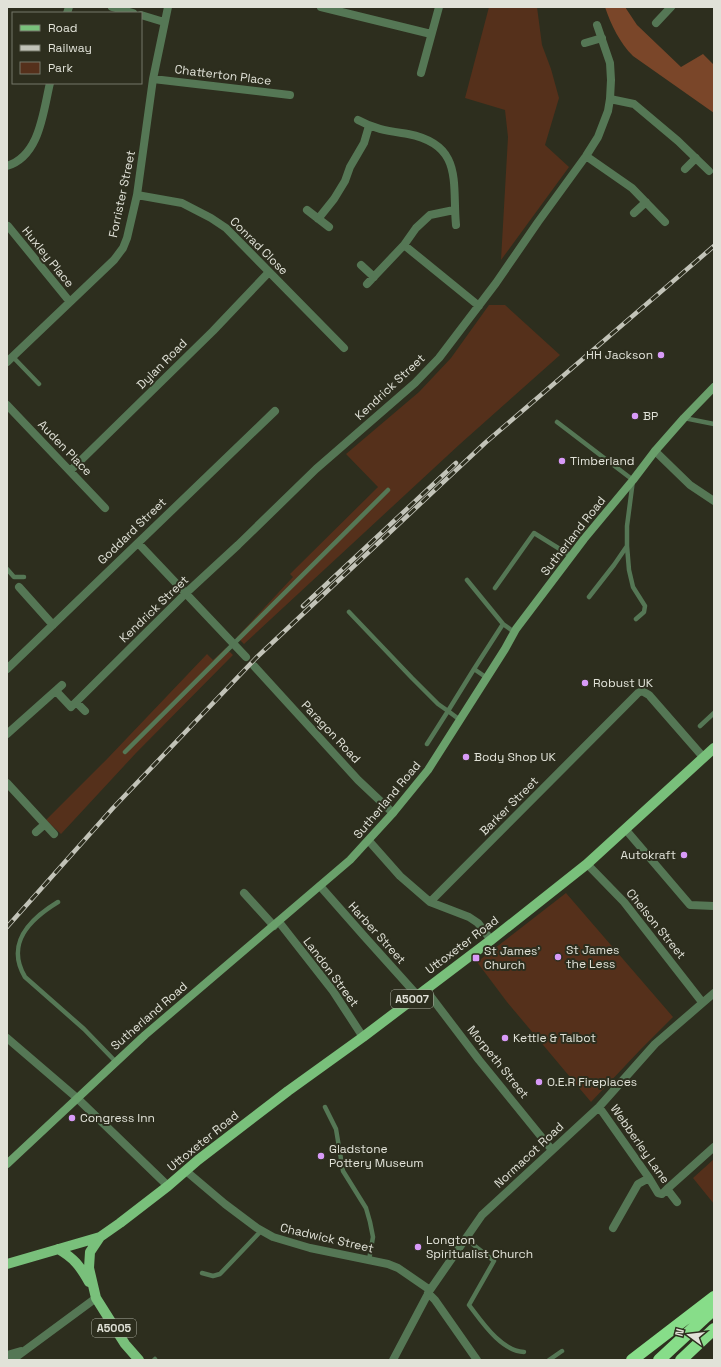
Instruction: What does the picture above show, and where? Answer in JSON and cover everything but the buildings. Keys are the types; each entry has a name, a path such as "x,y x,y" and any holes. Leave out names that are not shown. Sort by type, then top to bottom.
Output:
{"highway":[{"path":"632,1360 714,1297"},
{"path":"659,1360 714,1309"},
{"path":"681,1360 714,1329"}],"main road":[{"name":"Uttoxeter Road","path":"100,1237 168,1186 198,1160 282,1096 491,940 587,864 714,748"},
{"name":"A5007","path":"7,1264 100,1237"},
{"name":"A5005","path":"95,1295 89,1268 90,1252 100,1237"},
{"name":"A5005","path":"58,1249 68,1254 78,1264 125,1344 139,1360"}],"street":[{"path":"112,7 130,12"},
{"name":"Forrister Street","path":"10,360 114,260 123,248 128,233 136,195 153,79 168,7"},
{"path":"321,7 431,34"},
{"path":"422,73 439,7"},
{"path":"656,23 671,7"},
{"path":"142,15 164,22"},
{"name":"Kendrick Street","path":"76,702 186,593 238,546 316,469 415,383 439,358 496,283 598,137 604,123 610,99 610,63 597,25"},
{"path":"584,43 602,38"},
{"name":"Chatterton Place","path":"153,79 290,95"},
{"path":"7,166 15,163 33,144 38,133 50,84"},
{"path":"610,99 634,104 709,171"},
{"path":"358,120 369,126 388,132 408,134 423,138 436,144 445,153 450,162 455,184 454,210 456,225"},
{"path":"318,219 334,200 345,181 350,167 364,143 369,126"},
{"path":"586,156 632,188 665,222"},
{"path":"685,169 696,158"},
{"name":"Conrad Close","path":"136,195 182,203 211,218 226,228 344,348"},
{"path":"634,213 646,202"},
{"path":"307,210 329,227"},
{"path":"367,284 404,245 416,228 430,215 454,210"},
{"name":"Huxley Place","path":"8,226 70,302"},
{"path":"404,245 479,306"},
{"path":"361,265 374,277"},
{"name":"Dylan Road","path":"70,471 213,331 269,272"},
{"name":"Sutherland Road","path":"7,1164 145,1035 320,886 369,841 428,770 487,678 514,632 571,556 655,451 714,387"},
{"name":"Auden Place","path":"7,404 105,508"},
{"name":"Goddard Street","path":"7,669 275,411"},
{"path":"655,451 690,485 714,501"},
{"path":"138,543 246,657"},
{"path":"19,587 53,625"},
{"name":"Paragon Road","path":"254,666 358,780 393,813"},
{"path":"7,734 59,688 71,707 76,702 86,711"},
{"name":"Barker Street","path":"430,902 638,692 642,691 649,695 704,758"},
{"path":"7,783 44,825 54,834"},
{"path":"36,832 44,825"},
{"path":"626,830 690,905 714,906"},
{"path":"369,841 400,876 430,902 469,917 478,923 491,940"},
{"name":"Chelson Street","path":"587,864 624,902 702,1002"},
{"name":"Harber Street","path":"320,886 364,936 421,992"},
{"name":"Landon Street","path":"244,893 276,924 333,991 363,1037"},
{"name":"Morpeth Street","path":"421,992 479,1060 552,1150"},
{"name":"Normacot Road","path":"393,1360 429,1291 482,1215 599,1108 655,1044 714,993"},
{"path":"7,1038 77,1098 168,1186"},
{"name":"Webberley Lane","path":"599,1108 658,1193 662,1194 667,1190 677,1202"},
{"path":"667,1190 714,1147"},
{"name":"Chadwick Street","path":"186,1171 225,1204 261,1231 272,1237 310,1248 388,1264 398,1268 429,1291 477,1360"},
{"path":"612,1228 638,1184 649,1178"},
{"path":"12,1360 95,1295"},
{"path":"7,1355 25,1350"}],"lane":[{"path":"10,360 39,384"},
{"path":"684,418 714,424"},
{"path":"557,422 633,480 626,526 629,570 633,586 645,606 644,612 636,620"},
{"path":"125,752 388,490"},
{"path":"495,588 534,533 571,556"},
{"path":"589,597 627,546"},
{"path":"7,569 14,577 24,577"},
{"path":"467,580 503,624 514,632"},
{"path":"349,612 438,704 460,720"},
{"path":"427,744 503,624"},
{"path":"474,669 487,678"},
{"path":"700,726 714,713"},
{"path":"58,902 38,915 24,932 17,951 21,970 25,977 84,1030 116,1062"},
{"path":"325,1107 336,1129 343,1171 366,1208 373,1237 369,1260"},
{"path":"202,1273 213,1276 220,1274 261,1231"},
{"path":"466,1239 494,1261 469,1305 480,1320 504,1346 516,1351 524,1352"},
{"path":"549,1360 562,1351"}],"green space":[{"path":"489,7 537,7 542,45 551,69 559,98 545,145 569,167 501,260 508,137 505,110 465,98"},
{"path":"489,305 505,305 560,355 460,444 244,644 237,637 293,577 290,574 378,487 346,454 419,392 451,358"},
{"path":"226,648 233,655 136,753 61,834 46,820 108,758 207,654 213,660"},
{"path":"566,893 673,1017 591,1102 507,1002 477,962"},
{"path":"714,1159 714,1204 693,1178"}],"shaded area":[{"path":"605,7 625,7 637,25 681,67 703,54 714,65 714,113 633,56 616,33"}],"railway":[{"path":"7,927 113,808 256,658 485,443 714,246"},
{"path":"303,606 456,463"}],"place":[{"name":"HH Jackson","path":"661,355"},
{"name":"BP","path":"635,416"},
{"name":"Timberland","path":"562,461"},
{"name":"Robust UK","path":"585,683"},
{"name":"Body Shop UK","path":"466,757"},
{"name":"Autokraft","path":"684,855"},
{"name":"St James the Less","path":"558,957"},
{"name":"St James' Church","path":"476,958"},
{"name":"Kettle & Talbot","path":"505,1038"},
{"name":"O.E.R Fireplaces","path":"539,1082"},
{"name":"Congress Inn","path":"72,1118"},
{"name":"Gladstone Pottery Museum","path":"321,1156"},
{"name":"Longton Spiritualist Church","path":"418,1247"}]}
